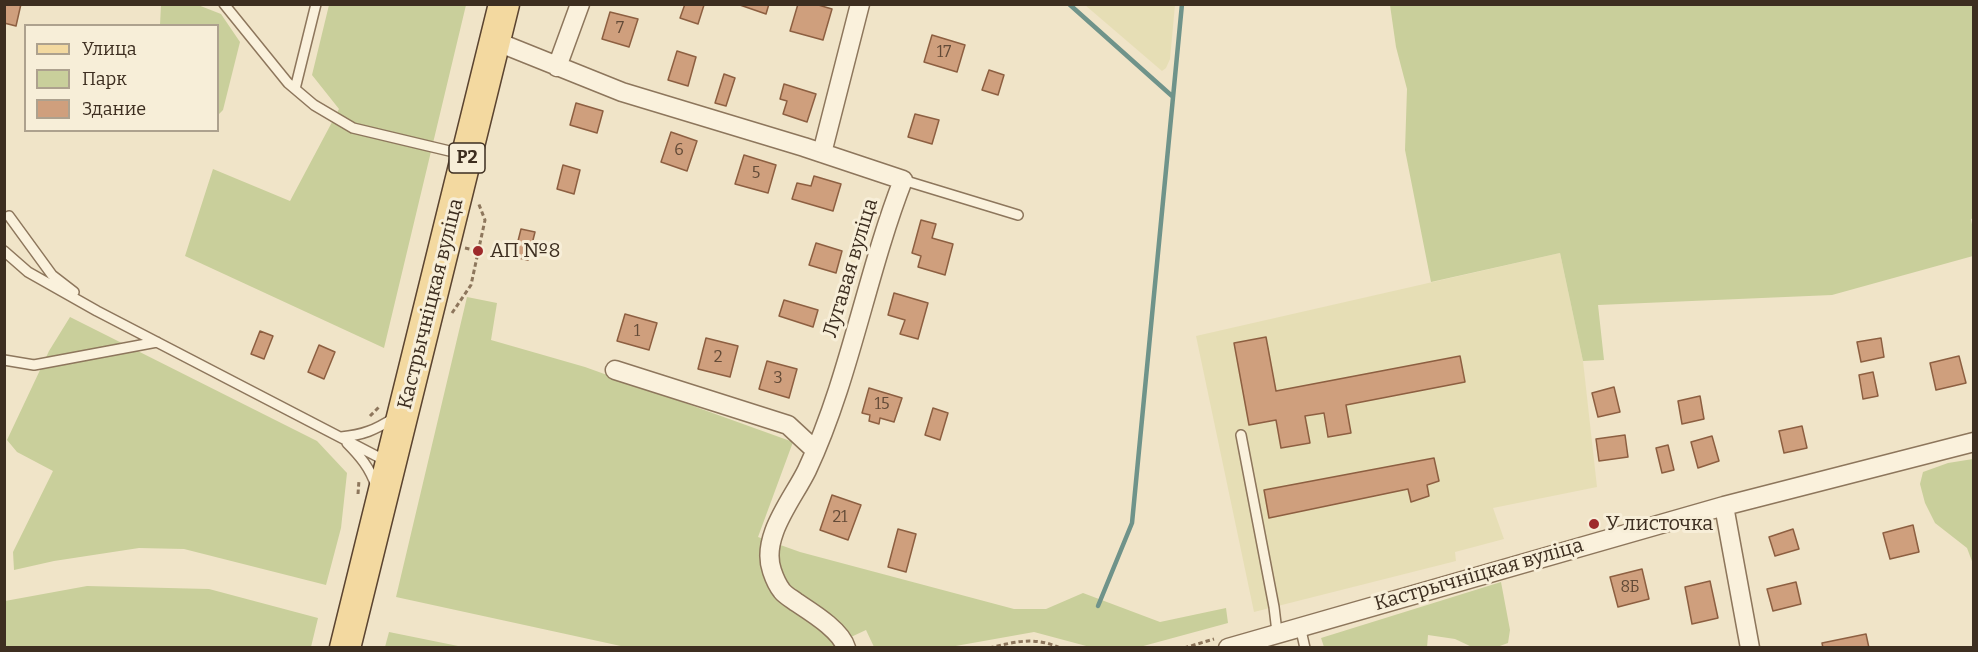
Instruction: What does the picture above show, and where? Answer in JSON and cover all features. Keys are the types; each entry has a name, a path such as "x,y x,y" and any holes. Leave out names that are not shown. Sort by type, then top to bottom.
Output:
{"main road":[{"name":"Кастрычніцкая вуліца","path":"391,463 394,406 467,155 504,4"},
{"name":"Р2","path":"345,648 369,500 391,463"}],"street":[{"path":"557,67 580,4"},
{"path":"822,153 860,4"},
{"name":"Лугавая вуліца","path":"495,41 622,92 903,180 889,216 832,411 806,471 775,527 769,552 771,569 782,591 824,622 844,642 846,648"},
{"path":"615,370 788,425 815,450"},
{"name":"Кастрычніцкая вуліца","path":"1228,648 1277,632 1724,506 1974,442"},
{"path":"1724,506 1750,648"}],"lane":[{"path":"295,89 316,4"},
{"path":"225,5 273,65 295,89 314,105 353,128 467,155"},
{"path":"903,180 1018,215"},
{"path":"6,215 52,275 97,311"},
{"path":"4,251 28,272 97,311 391,463"},
{"path":"4,360 34,365 157,342"},
{"path":"341,437 361,435 376,429 394,406"},
{"path":"1241,435 1277,632"},
{"path":"341,437 371,473 369,500"},
{"path":"1300,626 1305,648"}],"path":[{"path":"471,285 485,220"},
{"path":"361,435 364,421 394,406"},
{"path":"356,453 354,463 369,500"},
{"path":"989,648 1028,639 1060,648"}],"shaded area":[{"path":"1085,5 1175,5 1170,59 1166,68 1162,71"},
{"path":"1560,253 1583,361 1597,487 1493,508 1504,539 1455,552 1456,561 1254,612 1196,336"}],"green space":[{"path":"161,5 198,5 221,14 240,42 223,110 219,114 219,24 160,24"},
{"path":"329,5 466,5 384,348 185,256 213,169 290,201 339,109 312,75"},
{"path":"1390,5 1973,5 1974,218 1971,219 1973,256 1832,295 1598,305 1604,360 1583,361 1560,253 1431,282 1405,150 1407,89 1396,47"},
{"path":"467,297 497,303 491,340 585,367 793,442 758,537 800,552 1014,609 1046,609 1083,593 1160,622 1226,608 1228,623 1136,648 1090,647 1034,632 950,647 874,647 866,630 838,643 838,647 630,648 396,597"},
{"path":"70,317 317,441 347,473 341,528 326,585 184,549 139,548 54,561 14,570 13,552 53,471 17,452 7,440 49,351"},
{"path":"1974,459 1973,564 1967,548 1935,523 1925,503 1920,484 1923,472 1948,463"},
{"path":"1501,582 1510,630 1508,643 1497,647 1472,647 1455,639 1428,635 1427,648 1324,647 1321,638"},
{"path":"87,586 209,589 318,618 311,647 5,647 5,601"},
{"path":"389,632 463,647 385,647"}],"building":[{"path":"4,4 21,4 16,26 4,23"},
{"path":"685,4 704,5 698,24 680,18"},
{"path":"737,4 769,4 766,14"},
{"path":"798,4 815,4 832,9 823,40 790,31"},
{"path":"610,12 638,19 629,47 602,39"},
{"path":"932,35 965,45 957,72 924,62"},
{"path":"677,51 696,57 688,86 668,80"},
{"path":"989,70 1004,75 998,95 982,90"},
{"path":"724,74 735,78 726,106 715,103"},
{"path":"784,84 816,94 807,122 783,114 787,101 780,99"},
{"path":"576,103 603,111 597,133 570,125"},
{"path":"915,114 939,120 932,144 908,137"},
{"path":"671,132 697,141 687,171 661,162"},
{"path":"744,155 776,165 768,193 735,184"},
{"path":"563,165 580,170 574,194 557,189"},
{"path":"814,176 841,184 833,211 792,199 797,183 811,186"},
{"path":"921,220 936,224 932,238 953,244 945,275 918,267 921,256 912,253"},
{"path":"521,229 535,232 528,260 514,257"},
{"path":"816,243 842,251 836,273 809,265"},
{"path":"894,293 928,303 918,339 900,334 905,320 888,315"},
{"path":"784,300 818,310 813,327 779,316"},
{"path":"625,314 657,323 649,350 617,341"},
{"path":"260,331 273,336 264,359 251,354"},
{"path":"1266,337 1276,391 1460,356 1465,382 1346,405 1351,433 1328,437 1324,413 1305,416 1310,443 1281,448 1276,420 1249,425 1234,343"},
{"path":"706,338 738,346 730,377 698,369"},
{"path":"1881,338 1884,357 1861,362 1857,342"},
{"path":"319,345 335,352 324,379 308,372"},
{"path":"1959,356 1966,383 1936,390 1930,363"},
{"path":"767,361 797,369 789,398 759,389"},
{"path":"1873,372 1878,396 1863,399 1859,375"},
{"path":"1614,387 1620,412 1598,417 1592,393"},
{"path":"869,388 902,398 894,422 880,418 879,424 869,421 870,415 862,413"},
{"path":"1700,396 1704,419 1682,424 1678,401"},
{"path":"933,408 948,413 940,440 925,435"},
{"path":"1802,426 1807,448 1784,453 1779,431"},
{"path":"1625,435 1628,457 1599,461 1596,439"},
{"path":"1712,436 1719,461 1698,468 1691,442"},
{"path":"1668,445 1674,470 1662,473 1656,448"},
{"path":"1434,458 1439,481 1427,485 1429,496 1411,502 1408,489 1269,518 1264,490"},
{"path":"832,495 861,505 848,540 820,530"},
{"path":"1913,525 1919,552 1890,559 1883,533"},
{"path":"898,529 916,534 906,572 888,567"},
{"path":"1793,529 1799,549 1775,556 1769,537"},
{"path":"1642,569 1649,599 1618,607 1610,577"},
{"path":"1710,581 1718,618 1692,624 1685,587"},
{"path":"1796,582 1801,604 1773,611 1767,589"},
{"path":"1866,634 1869,648 1823,648 1822,643"}],"waterway":[{"path":"1069,4 1172,96"},
{"path":"1098,606 1132,523 1182,4"}],"place":[{"name":"АП №8","path":"478,251"},
{"name":"У листочка","path":"1594,524"}]}
